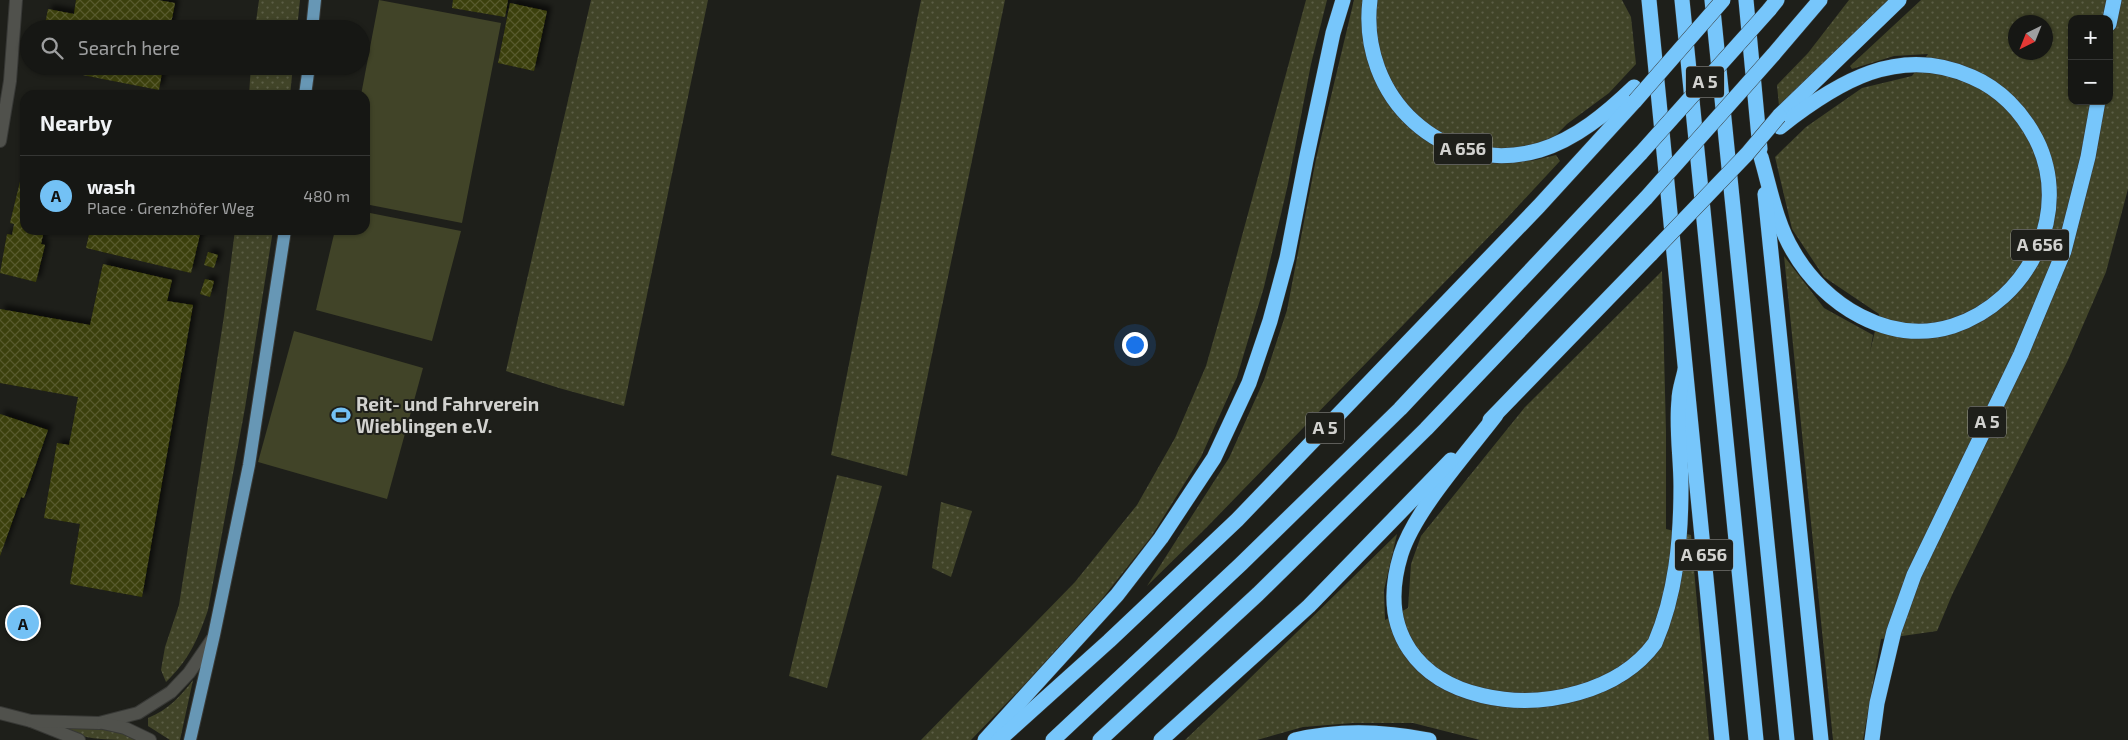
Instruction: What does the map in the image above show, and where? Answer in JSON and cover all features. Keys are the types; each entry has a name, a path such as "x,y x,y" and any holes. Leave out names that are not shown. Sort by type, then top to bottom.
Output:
{"highway":[{"path":"985,740 1117,595 1161,538 1214,458 1249,383 1270,321 1287,258 1333,33 1343,0"},
{"name":"A 656","path":"1370,0 1369,35 1372,54 1387,90 1412,120 1445,142 1463,149 1482,154 1502,155 1540,150 1559,142 1598,119 1634,94"},
{"path":"1641,0 1653,36"},
{"path":"1626,688 1636,678 1654,644 1666,613 1678,556 1681,486 1679,399 1685,370 1649,0"},
{"name":"A 656","path":"1682,0 1756,740"},
{"path":"1712,0 1787,740"},
{"path":"1634,94 1667,63 1724,0"},
{"path":"1746,0 1754,155 1821,740"},
{"name":"A 5","path":"1100,740 1258,594 1426,429 1646,198 1820,0"},
{"path":"1780,122 1899,0"},
{"path":"2111,15 2114,0"},
{"name":"A 5","path":"1053,740 1242,564 1400,409 1641,153 1773,5"},
{"name":"A 656","path":"1934,64 1956,70 1983,82 2003,96 2030,127 2042,152 2050,194 2049,214 2045,233 2032,261 2006,294 1992,306 1972,318 1952,326 1930,330 1907,330 1882,326 1863,318 1826,294 1809,275 1792,250 1754,155 1780,122 1856,78 1884,67 1934,64"},
{"name":"A 5","path":"999,740 1109,642 1237,520 1539,206 1634,94"},
{"name":"A 5","path":"1872,740 1877,703 1894,631 1914,575 2021,354 2064,251 2088,157 2097,105"},
{"path":"1161,740 1309,606 1652,254 1754,155"},
{"name":"A 656","path":"1685,370 1722,740"},
{"path":"1434,691 1416,668 1400,632 1394,592 1397,572 1402,553 1419,518 1496,415"},
{"path":"1295,740 1346,732 1394,733 1429,740"}],"main road":[{"path":"313,20 315,0"},
{"path":"306,90 308,75"},
{"path":"190,740 249,465 284,235"}],"street":[{"path":"0,141 10,81 16,0"},
{"path":"99,722 138,713 171,692 189,673 214,635"},
{"path":"0,713 31,721 79,740"},
{"path":"31,721 99,722 126,728 150,740"}],"green space":[{"path":"259,0 300,0 298,20 256,20"},
{"path":"379,0 501,23 462,223 370,205 370,90 362,90 365,75 370,75 370,48"},
{"path":"591,0 708,0 624,406 506,371"},
{"path":"921,0 1005,0 907,476 831,455"},
{"path":"1306,0 1327,0 1311,64 1288,184 1264,287 1237,377 1201,457 1151,537 1102,599 971,740 921,740 1075,582 1137,505 1175,438 1206,366"},
{"path":"1354,0 1622,0 1631,17 1636,64 1609,93 1567,124 1531,161 1556,155 1560,161 1507,218 1207,527 1147,586 1229,458 1264,380 1287,310 1316,159"},
{"path":"1849,0 1891,0 1779,106 1777,85 1808,53"},
{"path":"1921,0 2128,0 2128,189 2106,272 2068,360 1952,595 1937,631 1881,639 1863,740 1833,740 1784,256 1824,308 1873,335 1870,352 1879,314 1824,277 1792,229 1775,157 1806,127 1862,88 1912,76 1928,54 1894,56 1852,69 1850,66"},
{"path":"250,75 292,75 291,90 249,90"},
{"path":"370,213 461,231 432,341 316,310 334,235 370,235"},
{"path":"234,235 272,235 245,408 208,610 192,649 181,666 166,682 161,670 165,647 179,605 224,316"},
{"path":"1662,271 1666,432 1666,529 1691,535 1709,740 1480,740 1413,723 1353,723 1303,727 1257,740 1185,740 1397,534 1384,590 1385,620 1408,608 1411,564 1421,536 1525,407"},
{"name":"Reit- und Fahrverein Wieblingen e.V.","path":"294,331 423,368 387,499 258,462"},
{"path":"837,475 882,486 827,688 789,676"},
{"path":"941,502 972,511 951,577 932,568"},
{"path":"193,680 180,740 170,740 148,726 148,718 174,702"},
{"path":"50,725 107,729 139,740 82,736"}],"building":[{"path":"76,0 158,0 175,3 172,20 46,20 48,9 74,14"},
{"path":"453,0 508,0 505,17 452,8"},
{"path":"510,3 547,11 534,71 498,63"},
{"path":"82,75 162,75 159,90"},
{"path":"20,182 20,235 43,235 41,244 45,245 36,282 0,273 7,234 12,235 14,224 10,223"},
{"path":"89,235 200,235 191,273 86,248"},
{"path":"208,252 218,255 214,268 204,265"},
{"path":"103,264 172,280 167,301 193,305 142,597 70,584 80,524 44,518 57,443 69,445 78,397 0,383 0,309 90,325"},
{"path":"205,279 214,281 210,297 200,294"},
{"path":"0,414 48,430 24,498 21,497 0,556"},
{"path":"10,613 38,619 35,632 8,626"}],"place":[{"name":"Reit- und Fahrverein Wieblingen e.V.","path":"341,415"},
{"name":"wash","path":"23,623"}]}
